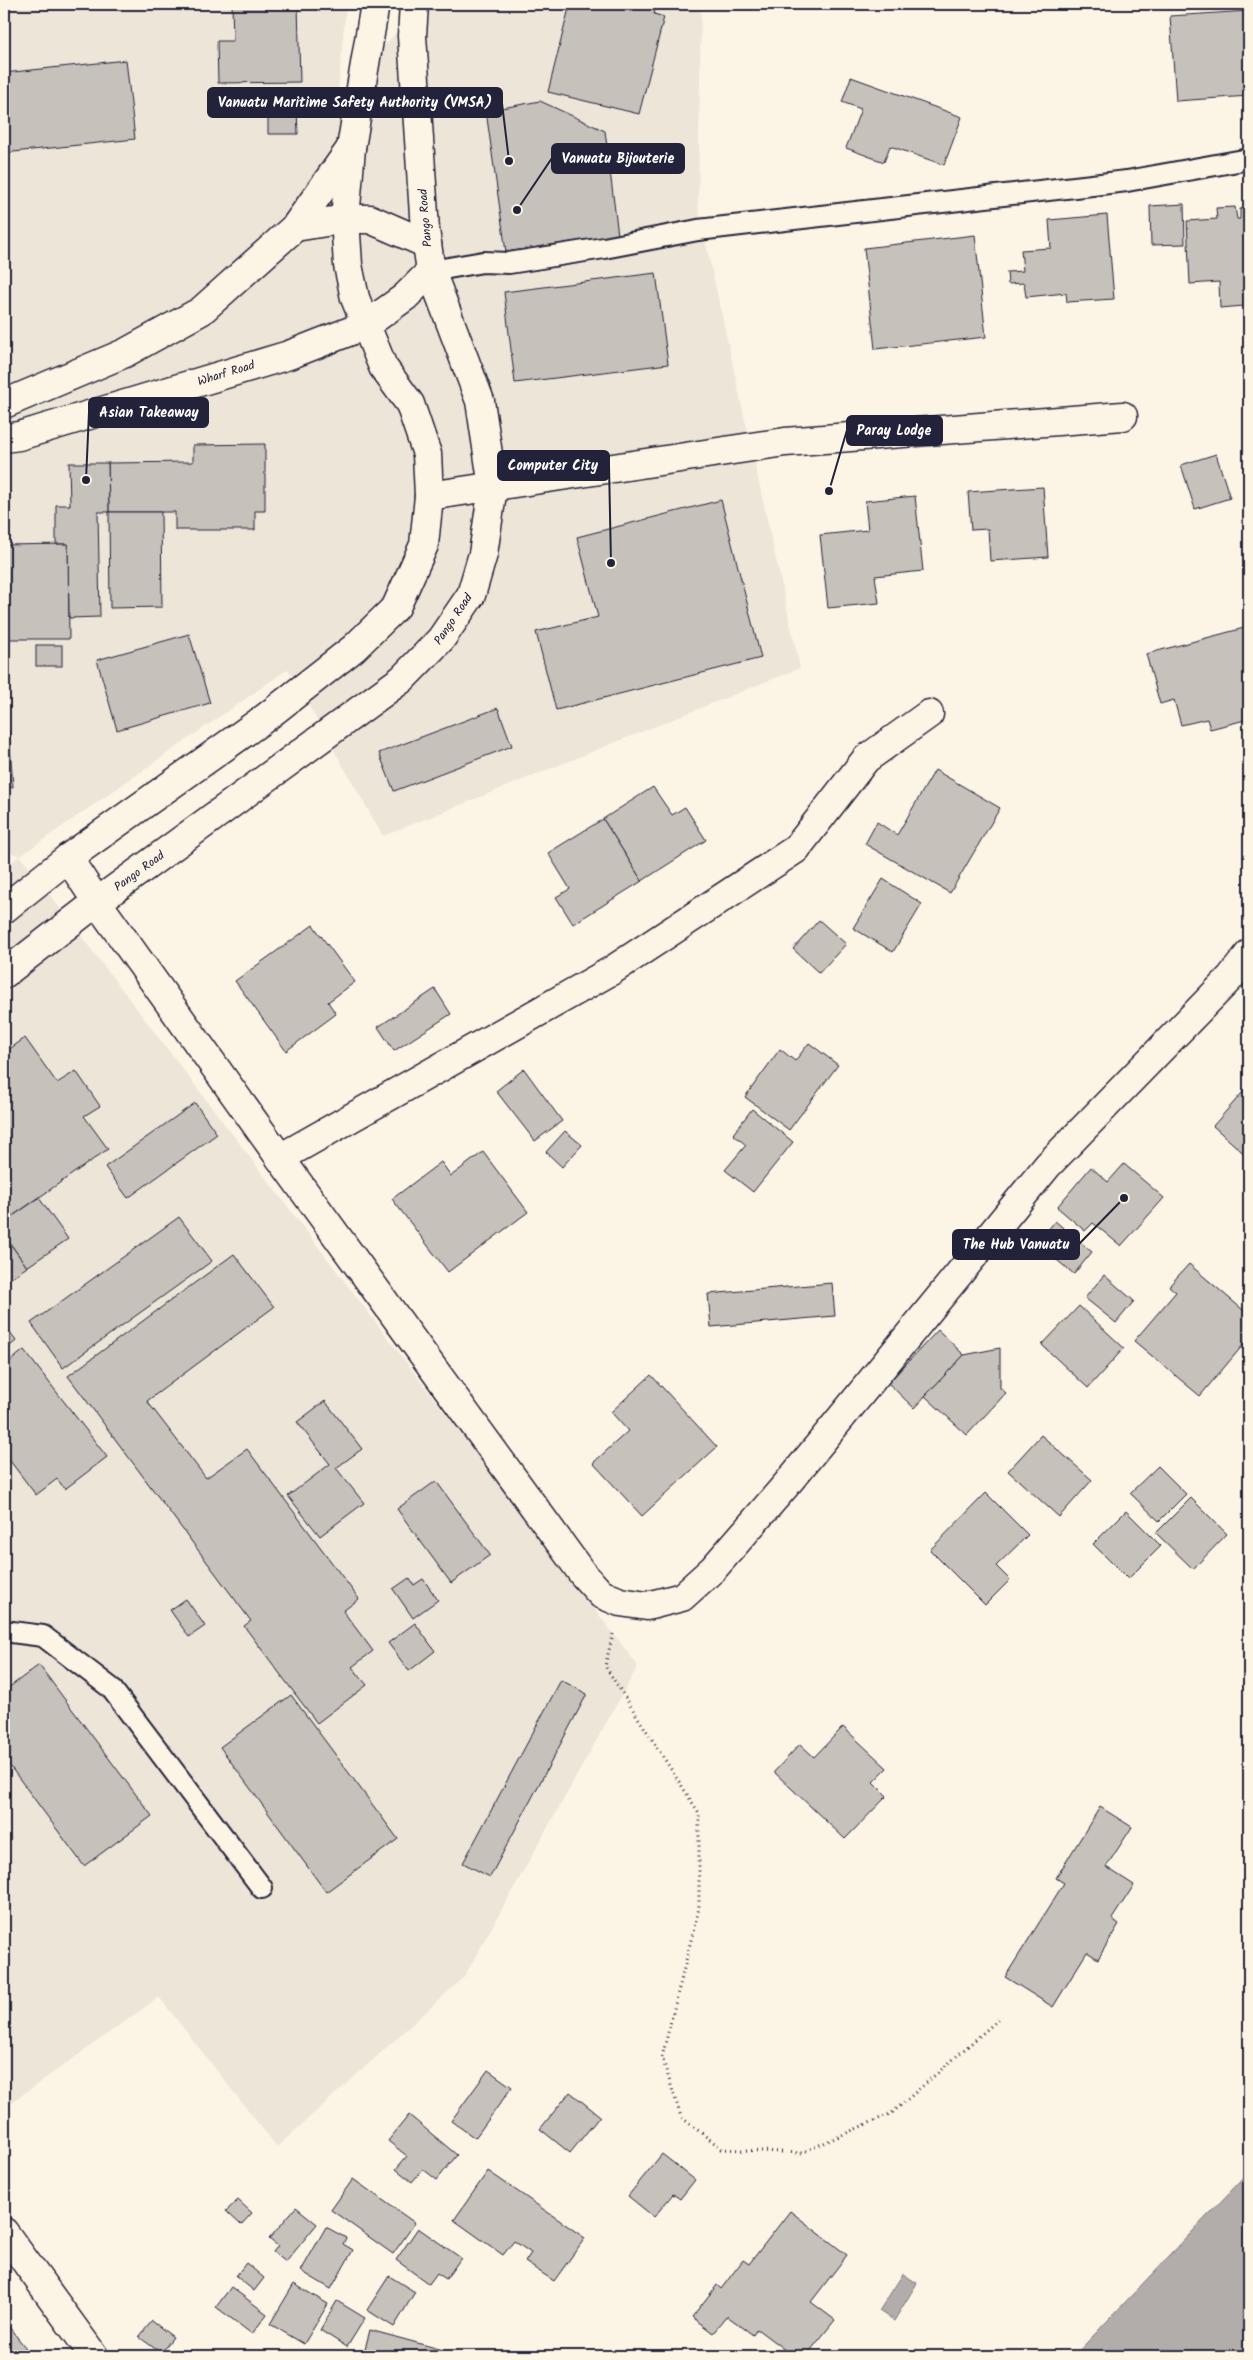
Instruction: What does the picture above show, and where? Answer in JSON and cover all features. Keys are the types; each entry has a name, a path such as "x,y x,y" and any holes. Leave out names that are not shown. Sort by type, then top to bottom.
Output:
{"street":[{"path":"4,909 68,858 265,718 354,648 396,606 424,545 429,496 427,454 410,404 383,367 355,298 348,265 345,219 351,148 376,4"},
{"name":"Pango Road","path":"4,974 97,902 402,679 441,639 471,595 483,554 493,487 480,401 431,271 427,244 412,36 414,4"},
{"path":"4,404 125,353 201,311 295,227 351,148"},
{"path":"295,227 345,219 370,219 427,244"},
{"name":"Wharf Road","path":"4,438 19,436 289,354 366,325 405,296 431,271"},
{"path":"429,496 785,442 1123,416"},
{"path":"280,1158 610,971 796,850 866,759 929,714"},
{"path":"68,858 97,902 280,1158 582,1573 601,1594 620,1602 647,1606 682,1597 713,1569 786,1485 1048,1165 1231,977 1249,954"},
{"path":"4,2232 94,2356"}],"lane":[{"path":"431,271 483,262 509,263 594,250 698,230 1127,181 1249,159"},
{"path":"4,1631 43,1636 111,1688 262,1888"}],"path":[{"path":"620,1602 605,1666 699,1813 699,1908 662,2057 681,2117 722,2149 801,2153 892,2113 1000,2018"}],"shaded area":[{"path":"4,4 346,4 337,104 419,4 701,4 698,208 800,668 383,836 288,669 20,856 4,850"},
{"path":"20,856 638,1666 464,1977 277,2147 159,1997 4,2108 4,868"},
{"path":"1249,2172 1249,2356 1074,2356"},
{"path":"903,2274 917,2283 894,2321 879,2311"}],"building":[{"path":"232,4 298,4 300,82 218,83 217,41 233,41"},
{"path":"570,4 656,4 654,14 664,17 639,114 548,92"},
{"path":"1249,11 1249,96 1176,101 1170,16"},
{"path":"126,60 135,139 4,153 4,73"},
{"path":"851,77 962,117 944,165 890,146 884,162 846,148 861,109 842,102"},
{"path":"540,101 605,131 618,235 506,252 486,111"},
{"path":"268,108 297,108 298,134 268,134"},
{"path":"1184,204 1185,244 1151,245 1150,206"},
{"path":"1235,207 1237,219 1240,219 1240,209 1249,208 1249,288 1243,288 1244,306 1220,308 1219,282 1190,284 1187,221 1217,219 1216,208"},
{"path":"1107,215 1114,299 1067,302 1066,293 1026,297 1024,283 1008,284 1007,272 1023,271 1021,250 1051,248 1049,220"},
{"path":"975,235 986,337 875,349 864,248"},
{"path":"656,273 668,364 515,383 504,292"},
{"path":"265,444 265,511 255,511 255,530 175,530 175,512 109,512 108,463 193,462 193,445"},
{"path":"1216,454 1230,498 1195,509 1181,465"},
{"path":"69,463 108,463 109,512 98,512 100,617 69,618 68,544 56,544 56,505 70,505"},
{"path":"1043,487 1048,557 990,561 988,529 971,530 968,492"},
{"path":"915,496 923,571 875,576 879,603 828,608 820,535 868,530 865,501"},
{"path":"721,500 761,658 556,710 536,632 598,617 577,537"},
{"path":"109,512 161,512 162,607 110,608"},
{"path":"68,544 69,639 4,639 4,545"},
{"path":"1244,628 1249,644 1249,719 1210,729 1207,719 1181,725 1174,700 1160,704 1146,654"},
{"path":"189,634 210,703 117,730 97,660"},
{"path":"36,645 62,645 62,666 36,666"},
{"path":"498,708 512,746 394,791 379,753"},
{"path":"4,731 9,731 13,787 4,788"},
{"path":"935,770 1000,808 950,893 865,844 877,822 897,835"},
{"path":"653,787 672,815 685,807 706,840 642,881 603,819"},
{"path":"603,819 642,881 573,924 556,897 570,889 548,853"},
{"path":"883,879 922,904 893,952 853,928"},
{"path":"819,920 846,944 819,973 793,949"},
{"path":"313,925 355,982 328,1002 336,1014 286,1051 235,981"},
{"path":"435,989 451,1014 394,1051 378,1027"},
{"path":"25,1038 57,1083 76,1071 100,1106 84,1116 108,1149 4,1222 4,1053"},
{"path":"809,1043 838,1065 789,1130 745,1097 780,1049 795,1061"},
{"path":"524,1069 562,1121 535,1141 496,1091"},
{"path":"1249,1085 1249,1158 1213,1126"},
{"path":"195,1103 217,1134 128,1198 105,1167"},
{"path":"752,1109 793,1142 753,1192 725,1170 746,1145 733,1134"},
{"path":"565,1131 582,1145 562,1167 546,1152"},
{"path":"483,1152 528,1212 448,1272 392,1199 441,1162 451,1176"},
{"path":"1124,1164 1164,1198 1121,1246 1093,1223 1085,1231 1057,1207 1091,1167 1108,1182"},
{"path":"39,1198 68,1239 27,1267 4,1235 4,1222"},
{"path":"179,1217 212,1261 63,1368 31,1323"},
{"path":"1055,1221 1092,1252 1074,1274 1037,1244"},
{"path":"4,1235 27,1267 4,1283"},
{"path":"234,1254 274,1307 147,1401 206,1478 247,1449 359,1599 343,1611 373,1651 352,1667 367,1685 317,1723 244,1626 251,1621 68,1376"},
{"path":"1189,1264 1249,1315 1249,1338 1200,1396 1134,1341 1176,1292 1169,1286"},
{"path":"1104,1275 1134,1301 1116,1323 1085,1298"},
{"path":"832,1283 835,1316 711,1327 708,1294"},
{"path":"1079,1306 1124,1348 1088,1388 1042,1345"},
{"path":"4,1325 16,1341 4,1351"},
{"path":"938,1330 964,1355 914,1408 888,1383"},
{"path":"1000,1348 1000,1388 1006,1393 967,1435 925,1396 964,1355"},
{"path":"24,1350 107,1457 65,1489 57,1479 36,1495 4,1453 4,1366"},
{"path":"651,1375 717,1447 642,1516 593,1463 628,1431 611,1412"},
{"path":"325,1401 362,1449 336,1468 364,1503 320,1536 288,1496 330,1464 297,1422"},
{"path":"1041,1435 1092,1480 1059,1517 1008,1471"},
{"path":"1158,1466 1186,1494 1159,1521 1130,1493"},
{"path":"436,1481 490,1555 451,1583 397,1509"},
{"path":"986,1493 1028,1535 996,1566 1010,1580 985,1605 930,1550"},
{"path":"1191,1498 1227,1534 1193,1569 1156,1533"},
{"path":"1126,1511 1161,1546 1128,1579 1093,1544"},
{"path":"409,1578 414,1585 423,1579 438,1600 413,1618 393,1589"},
{"path":"186,1599 205,1626 189,1637 170,1610"},
{"path":"415,1623 435,1651 409,1671 388,1643"},
{"path":"39,1665 152,1816 84,1866 4,1758 4,1691"},
{"path":"561,1680 587,1694 490,1877 463,1863"},
{"path":"291,1695 398,1839 326,1892 220,1747"},
{"path":"843,1727 887,1768 873,1782 887,1796 845,1839 774,1772 800,1744 814,1757"},
{"path":"1100,1807 1132,1827 1106,1867 1134,1885 1112,1919 1119,1924 1098,1959 1087,1952 1053,2007 1005,1977 1064,1883 1056,1878"},
{"path":"488,2070 512,2087 475,2138 451,2121"},
{"path":"570,2092 600,2116 570,2153 540,2129"},
{"path":"409,2115 457,2155 437,2180 423,2169 412,2182 396,2169 407,2156 388,2141"},
{"path":"662,2154 695,2180 680,2199 673,2194 654,2217 628,2196"},
{"path":"488,2171 585,2238 554,2281 525,2262 531,2253 514,2241 503,2255 454,2220"},
{"path":"353,2179 415,2223 393,2254 331,2210"},
{"path":"238,2200 252,2213 241,2225 226,2211"},
{"path":"296,2207 317,2224 286,2262 273,2252 278,2246 269,2239"},
{"path":"790,2211 847,2255 811,2302 835,2320 806,2356 793,2356 757,2329 753,2335 727,2316 713,2333 692,2317 717,2285 721,2289 743,2260 749,2264"},
{"path":"326,2227 346,2238 343,2244 353,2250 331,2289 301,2271"},
{"path":"418,2228 461,2258 446,2279 437,2273 429,2284 396,2260"},
{"path":"246,2263 264,2278 254,2291 236,2276"},
{"path":"389,2276 415,2292 394,2327 367,2310"},
{"path":"294,2284 328,2304 304,2344 270,2324"},
{"path":"231,2287 267,2314 252,2334 216,2307"},
{"path":"337,2301 365,2318 347,2347 320,2330"},
{"path":"152,2321 173,2337 161,2353 139,2337"},
{"path":"5,2322 29,2352 23,2356 4,2356"},
{"path":"370,2330 443,2350 441,2356 363,2356"}],"place":[{"name":"Vanuatu Maritime Safety Authority (VMSA)","path":"509,161"},
{"name":"Vanuatu Bijouterie","path":"517,210"},
{"name":"Asian Takeaway","path":"86,480"},
{"name":"Paray Lodge","path":"829,491"},
{"name":"Computer City","path":"611,563"},
{"name":"The Hub Vanuatu","path":"1124,1198"}]}
